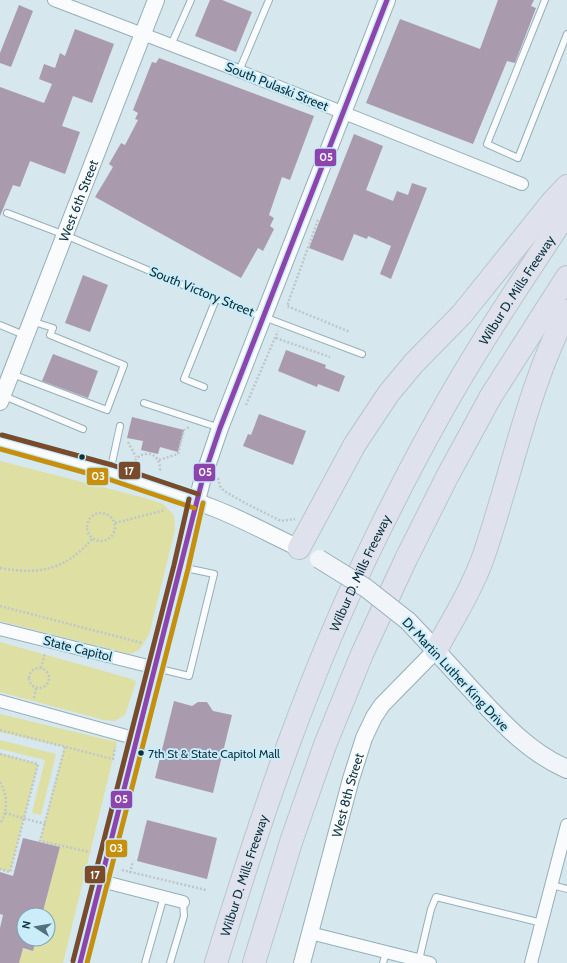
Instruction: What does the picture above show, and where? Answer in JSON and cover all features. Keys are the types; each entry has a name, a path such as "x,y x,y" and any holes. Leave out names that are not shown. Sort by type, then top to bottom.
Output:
{"highway":[{"path":"299,548 355,444 389,393 414,363 462,314 552,202 567,186"},
{"name":"Wilbur D. Mills Freeway","path":"216,963 258,829 292,734 333,632 371,547 416,459 475,354 567,212"},
{"path":"254,963 297,825 325,745 362,654 406,559 454,464 493,393 567,277"},
{"path":"436,650 467,595 483,556 535,384 553,339 567,311"}],"main road":[{"name":"Dr Martin Luther King Drive","path":"299,548 366,588 408,622 436,650 513,735 553,763 567,769"}],"street":[{"name":"South Pulaski Street","path":"54,0 240,71 522,184"},
{"name":"West 6th Street","path":"1,398 156,0"},
{"path":"80,963 181,567 213,425 264,316 388,0"},
{"name":"Dr Martin Luther King Drive","path":"0,442 110,472 196,501 218,509 299,548"},
{"name":"State Capitol","path":"0,629 156,668"},
{"name":"West 8th Street","path":"302,963 364,738 374,717 382,705 436,650"},
{"path":"0,702 137,739"},
{"path":"532,963 567,825"},
{"path":"101,881 164,896 182,902"},
{"path":"310,933 384,957 424,962"}],"lane":[{"path":"171,45 191,0"},
{"path":"240,71 269,0"},
{"path":"545,0 487,144 518,158 567,34"},
{"name":"South Victory Street","path":"8,213 65,235 216,299 362,354"},
{"path":"204,387 184,379 216,299"},
{"path":"11,374 107,410 124,364 50,335 53,328 31,321"},
{"path":"0,325 25,336"},
{"path":"1,398 83,429"},
{"path":"144,403 213,425"},
{"path":"110,472 120,426"},
{"path":"156,668 189,676 214,574 181,567"},
{"path":"552,884 567,889"},
{"path":"145,963 164,896"},
{"path":"424,962 431,909 436,897 542,923"},
{"path":"170,963 184,916 182,902"}],"path":[{"path":"320,216 287,306 350,332"},
{"path":"245,407 276,338 280,322"},
{"path":"276,338 330,357"},
{"path":"159,460 178,454 184,430 201,422 213,425"},
{"path":"128,442 136,457"},
{"path":"133,464 136,457 142,454 150,454 159,460 160,471"},
{"path":"218,474 220,486 224,491 247,504 281,521 298,519"},
{"path":"115,523 165,510"},
{"path":"96,514 105,514 113,519 115,523 114,532 108,539 99,541 92,538 88,529 88,524 92,516 96,514"},
{"path":"0,568 37,572 66,563 83,549 92,538"},
{"path":"0,606 142,643"},
{"path":"36,667 43,668 48,673 47,684 42,688 34,688 28,680 29,674 36,667"},
{"path":"0,730 113,759 115,747"},
{"path":"65,747 40,841 90,852"},
{"path":"0,754 38,764 10,872 0,869"},
{"path":"0,782 5,794 7,806 0,824"},
{"path":"5,813 45,824"},
{"path":"127,887 132,860"},
{"path":"122,870 206,890"}],"green space":[{"path":"0,461 145,498 163,504 174,515 175,530 149,635 139,650 130,654 0,621"},
{"path":"0,642 132,679 136,682 125,715 115,721 104,720 0,692"},
{"path":"0,714 117,742 63,963 19,963 11,947 33,951 34,947 56,947 56,907 44,907 60,847 40,841 64,747 0,732"},
{"path":"0,740 56,754 41,815 32,813 45,760 0,749"},
{"path":"0,753 38,764 10,872 0,869"}],"building":[{"path":"210,0 222,0 252,12 236,52 195,36"},
{"path":"498,0 534,0 531,6 536,8 515,63 507,61 473,144 366,103 400,19 480,49"},
{"path":"19,5 33,11 11,67 0,63 0,53"},
{"path":"75,29 114,44 92,103 73,96 62,126 80,132 65,174 30,161 20,187 13,185 0,216 0,87 44,103 52,84 39,79 44,64 55,68 60,53 65,56"},
{"path":"159,58 314,116 290,180 282,177 269,215 274,218 270,226 274,229 263,251 258,248 241,278 95,197 113,167 109,164 121,143 125,145 138,120 135,119 138,113 133,110 152,62 156,63"},
{"path":"354,134 383,146 366,190 393,201 397,191 408,195 412,183 427,188 391,279 380,274 391,246 368,236 367,239 354,234 343,261 309,248"},
{"path":"83,275 108,285 90,332 65,323"},
{"path":"286,350 326,365 325,368 345,376 339,392 318,384 317,387 278,371"},
{"path":"53,354 98,371 88,398 42,381"},
{"path":"259,414 306,431 293,465 243,446 248,434 251,435"},
{"path":"132,417 184,430 178,452 160,447 158,454 141,450 143,441 127,438"},
{"path":"174,701 192,706 198,702 207,702 213,711 232,715 213,793 155,778"},
{"path":"147,820 217,838 207,879 137,861"},
{"path":"23,838 60,847 44,907 16,907 16,947 34,947 33,951 23,948 19,963 0,963 0,928 3,915 0,914 0,872 13,876"}],"transit line":[{"name":"05","path":"80,963 202,481 220,428 387,0"},
{"name":"17","path":"2,435 112,465 198,494"},
{"name":"03","path":"0,449 108,479 194,508"},
{"name":"17","path":"73,961 174,565 189,499"},
{"name":"03","path":"87,963 188,569 203,503"}],"place":[{"name":"7th St & State Capitol Mall","path":"141,753"}]}
